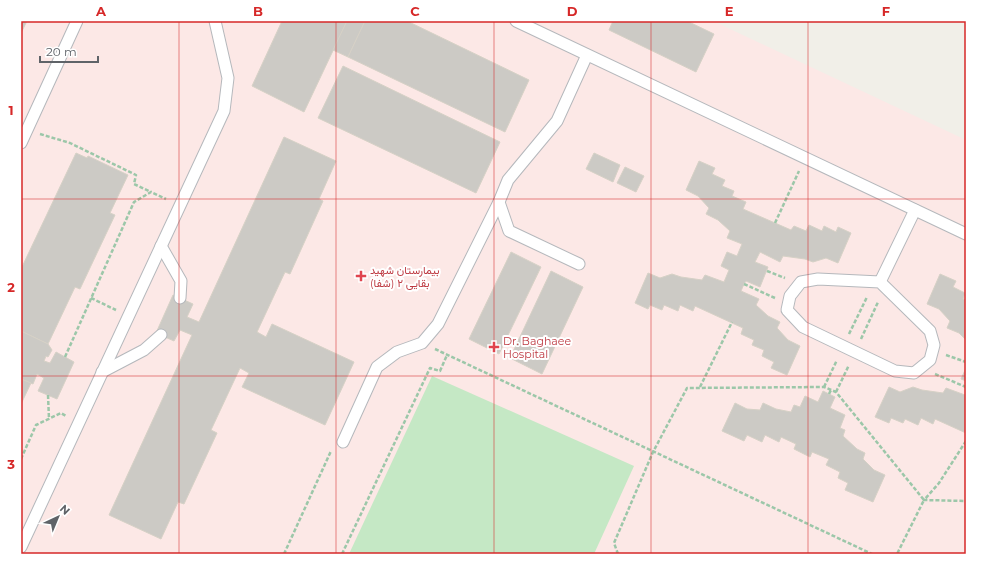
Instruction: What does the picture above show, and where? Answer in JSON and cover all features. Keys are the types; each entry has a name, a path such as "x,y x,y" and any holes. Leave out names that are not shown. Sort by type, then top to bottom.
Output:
{"lane":[{"path":"21,143 77,21"},
{"path":"21,547 224,111 228,78 215,21"},
{"path":"516,21 966,234"},
{"path":"343,442 377,367 397,352 422,343 438,324 499,202 508,180 557,121 587,55"},
{"path":"499,202 509,231 579,264"},
{"path":"880,282 916,210"},
{"path":"161,246 181,281 180,298"},
{"path":"818,279 880,282 930,331 934,345 930,360 914,373 895,371 802,327 787,310 790,296 801,282 818,279"},
{"path":"102,372 144,350 161,335"}],"path":[{"path":"27,130 70,143 130,172 136,175 134,184 180,206"},
{"path":"775,223 805,158"},
{"path":"65,357 134,202 151,192"},
{"path":"744,284 779,300 789,302"},
{"path":"91,298 129,315"},
{"path":"700,387 732,322"},
{"path":"422,343 872,554"},
{"path":"932,351 956,357 966,362"},
{"path":"342,554 430,368 440,371 447,355"},
{"path":"924,365 931,372 966,387"},
{"path":"618,554 614,543 654,452 687,388 824,387 836,392 924,500 966,501"},
{"path":"829,394 831,390"},
{"path":"48,395 49,419"},
{"path":"21,459 36,426 61,413 79,422"},
{"path":"897,554 924,500 939,483 966,441"},
{"path":"284,554 331,450 343,442"}],"shaded area":[{"name":"Dr. Baghaee Hospital","path":"21,21 713,21 966,140 966,554 21,554"}],"green space":[{"path":"432,376 634,466 594,554 349,554"}],"building":[{"path":"21,21 27,21 21,33"},
{"path":"282,21 347,21 304,112 252,86"},
{"path":"347,21 365,21 348,57 333,50"},
{"path":"365,21 407,21 529,80 505,132 348,57"},
{"path":"613,21 687,21 714,34 696,72 609,30"},
{"path":"343,66 500,142 476,193 318,118"},
{"path":"284,137 336,161 319,199 323,201 290,274 285,272 257,332 266,337 272,324 354,362 325,425 242,387 249,373 240,368 211,430 217,433 184,504 178,502 161,539 109,515 192,335 180,330 174,341 156,333 173,295 193,304 187,317 199,322"},
{"path":"76,153 87,158 88,156 128,175 110,213 115,215 80,289 75,287 48,344 21,331 21,269"},
{"path":"594,153 620,165 613,182 586,169"},
{"path":"699,161 715,168 712,174 725,180 722,186 734,191 732,196 746,202 743,209 791,230 794,226 806,231 809,225 822,231 824,226 836,232 838,227 851,233 838,263 826,258 813,262 805,259 783,256 780,262 760,252 755,262 768,267 760,287 746,281 744,284 741,291 759,299 756,305 768,316 780,322 777,328 788,340 800,346 787,375 771,368 774,362 762,356 764,350 752,345 754,340 741,334 743,328 695,306 693,311 680,305 678,311 664,305 662,310 650,305 648,309 635,303 648,273 660,278 672,274 702,280 705,275 724,282 729,270 721,266 727,252 737,256 742,244 727,238 730,231 718,220 706,214 709,208 698,196 686,190"},
{"path":"625,167 644,176 636,192 617,183"},
{"path":"511,252 541,267 499,354 469,339"},
{"path":"551,271 583,287 542,374 510,358"},
{"path":"940,274 956,281 953,287 965,293 963,299 966,300 966,340 959,333 947,328 950,321 939,309 927,304"},
{"path":"21,331 48,344 52,350 48,357 46,356 44,361 50,363 56,352 74,362 57,399 38,391 44,378 37,374 33,384 21,379"},
{"path":"966,368 966,381 961,379"},
{"path":"21,379 31,383 21,404"},
{"path":"889,387 900,392 913,387 943,393 946,388 965,395 966,392 966,433 935,419 933,424 921,418 918,425 905,419 903,423 891,418 889,423 875,417"},
{"path":"823,391 835,397 830,408 845,415 840,428 845,430 843,436 857,449 865,453 863,459 874,470 885,475 873,502 845,490 848,483 838,478 840,472 826,465 829,459 812,452 810,457 794,449 796,444 781,437 779,442 765,435 762,442 747,435 744,441 722,431 735,403 747,409 760,410 763,403 776,409 791,412 794,405 800,407 805,396 818,402"}],"place":[{"name":"بیمارستان شهید بقایی ۲ (شفا)","path":"361,276"},
{"name":"Dr. Baghaee Hospital","path":"494,347"}]}
